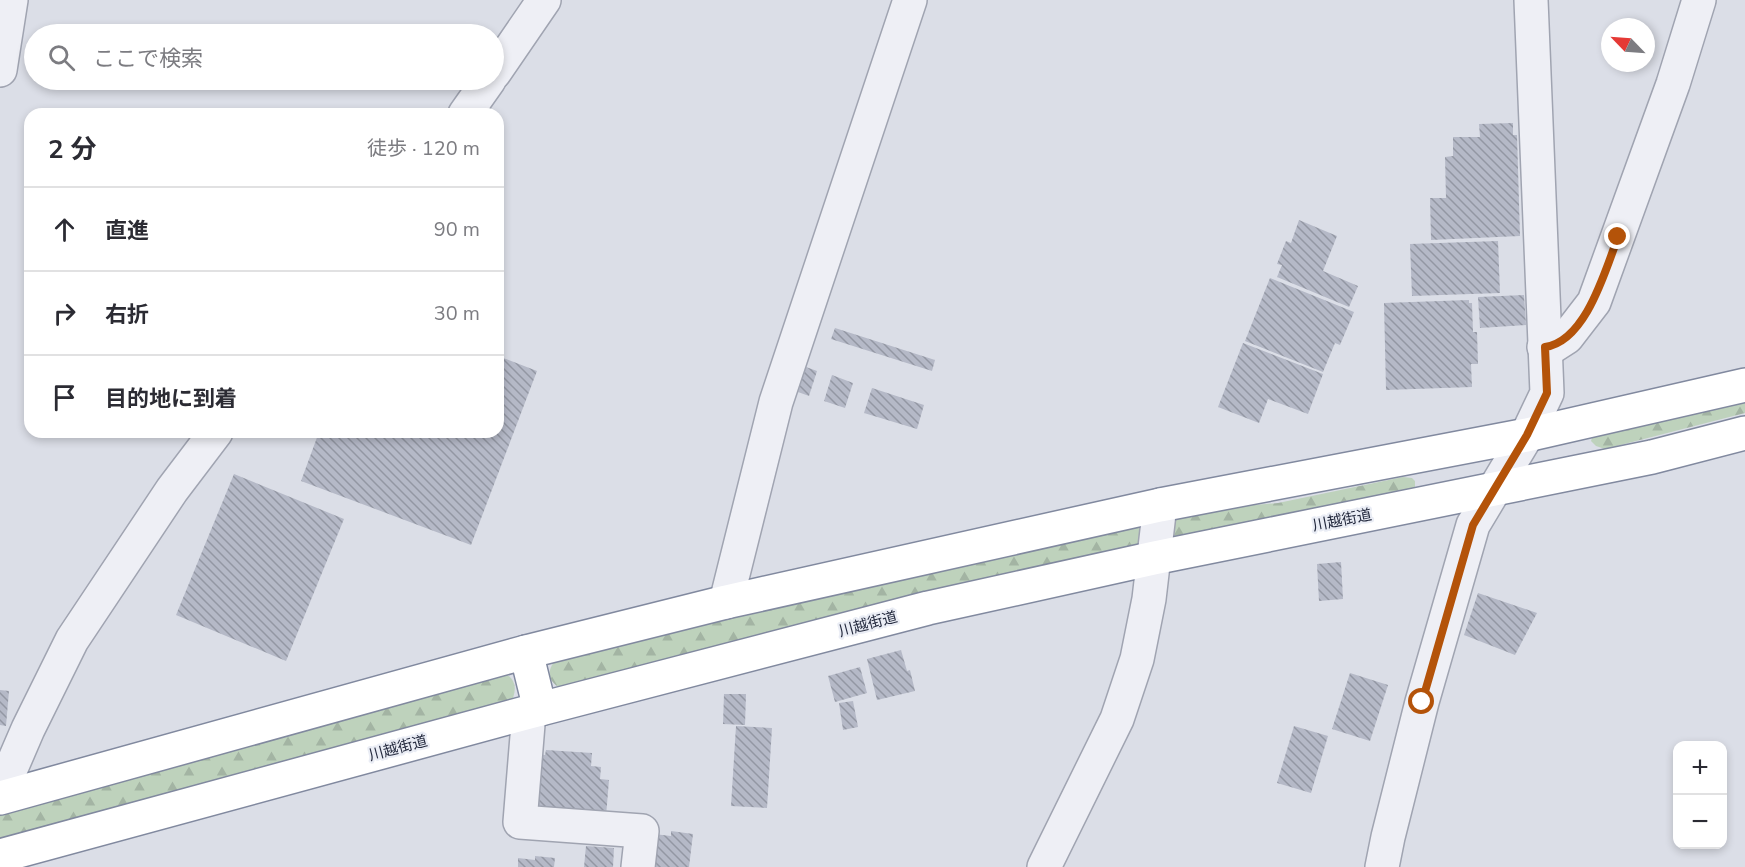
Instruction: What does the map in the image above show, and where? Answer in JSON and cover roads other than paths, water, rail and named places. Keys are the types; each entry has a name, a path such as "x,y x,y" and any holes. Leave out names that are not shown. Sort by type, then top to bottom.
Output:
{"highway":[{"path":"0,796 526,652 726,602 1160,505 1527,435 1745,385"},
{"name":"川越街道","path":"0,856 535,711 928,608 1154,558 1652,457 1745,433"},
{"path":"526,652 535,711"}],"street":[{"path":"0,70 11,0"},
{"path":"504,58 544,0"},
{"path":"726,602 776,402 910,0"},
{"path":"1382,867 1443,626 1473,525 1527,435 1547,393 1531,0"},
{"path":"1545,347 1553,346 1567,337 1594,302 1673,84 1699,0"},
{"path":"469,108 482,90"},
{"path":"0,796 28,729 72,640 172,490 211,438"},
{"path":"1044,867 1117,719 1137,659 1149,599 1160,505"},
{"path":"535,711 520,822 642,831 638,867"}]}
